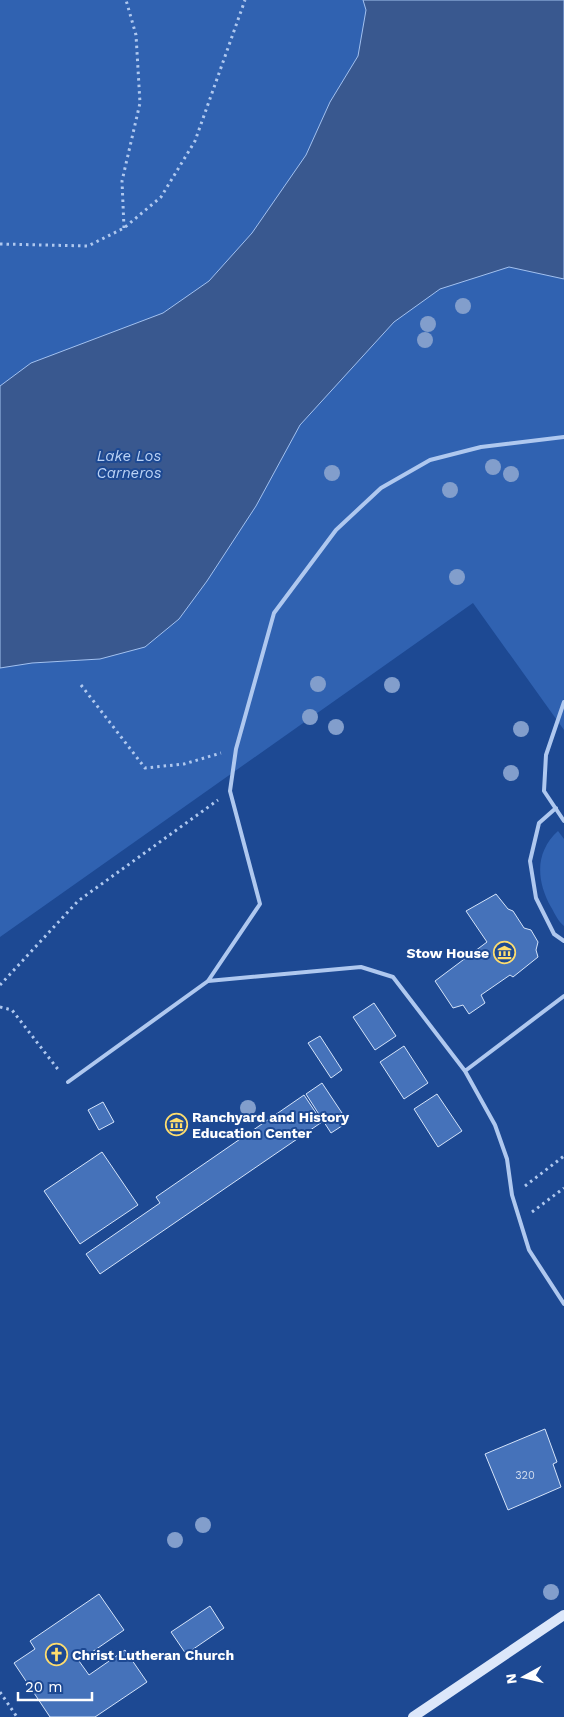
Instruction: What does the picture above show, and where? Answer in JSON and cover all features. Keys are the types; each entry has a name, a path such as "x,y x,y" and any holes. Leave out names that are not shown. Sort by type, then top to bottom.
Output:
{"main road":[{"path":"413,1717 564,1615"}],"lane":[{"path":"68,1082 208,981 260,904 230,791 236,749 274,613 336,530 381,488 430,460 481,447 564,437"},
{"path":"564,702 546,755 544,791 564,821"},
{"path":"556,808 539,823 530,861 536,898 554,934 564,941"},
{"path":"208,981 361,967 393,977 465,1071 495,1124 506,1159 512,1196 529,1250 564,1304"},
{"path":"465,1071 564,996"}],"path":[{"path":"124,228 122,181 140,103 136,35 126,0"},
{"path":"0,244 88,246 124,228 162,197 195,141 245,0"},
{"path":"81,685 145,768 184,764 236,749"},
{"path":"0,985 78,901 230,791"},
{"path":"0,1007 12,1010 68,1082"},
{"path":"512,1196 564,1156"},
{"path":"520,1222 564,1188"},
{"path":"0,1692 16,1717"}],"shaded area":[{"path":"0,0 564,0 564,730 473,603 0,937"},
{"path":"558,831 564,839 564,926 546,897 540,867 545,848"}],"water":[{"name":"Lake Los Carneros","path":"363,0 564,0 564,279 509,267 440,289 394,322 300,425 256,506 207,581 179,619 145,647 100,659 32,663 0,668 0,386 31,363 163,313 209,281 252,233 306,155 330,102 358,56 366,10"}],"building":[{"name":"Stow House","path":"496,894 508,909 513,911 524,928 531,930 538,942 536,950 538,957 513,977 510,975 481,995 485,1003 469,1014 463,1005 453,1008 435,981 487,942 466,911"},
{"path":"374,1003 396,1036 375,1050 353,1017"},
{"path":"320,1036 342,1070 331,1078 308,1043"},
{"path":"404,1046 428,1083 404,1099 380,1062"},
{"path":"322,1083 348,1122 331,1133 306,1094"},
{"path":"437,1094 462,1131 438,1147 414,1109"},
{"path":"304,1095 322,1122 100,1274 86,1254 160,1203 156,1197"},
{"path":"103,1102 114,1122 99,1130 88,1110"},
{"path":"102,1152 138,1205 80,1244 44,1191"},
{"path":"545,1429 557,1462 553,1464 561,1487 508,1510 485,1454"},
{"name":"Christ Lutheran Church","path":"99,1594 124,1630 79,1661 89,1675 125,1650 147,1682 95,1717 50,1717 14,1663 35,1649 30,1641"},
{"path":"210,1606 224,1628 186,1654 171,1632"}],"place":[{"name":"Stow House","path":"505,953"},
{"name":"Ranchyard and History Education Center","path":"176,1125"},
{"name":"Christ Lutheran Church","path":"56,1655"}]}
